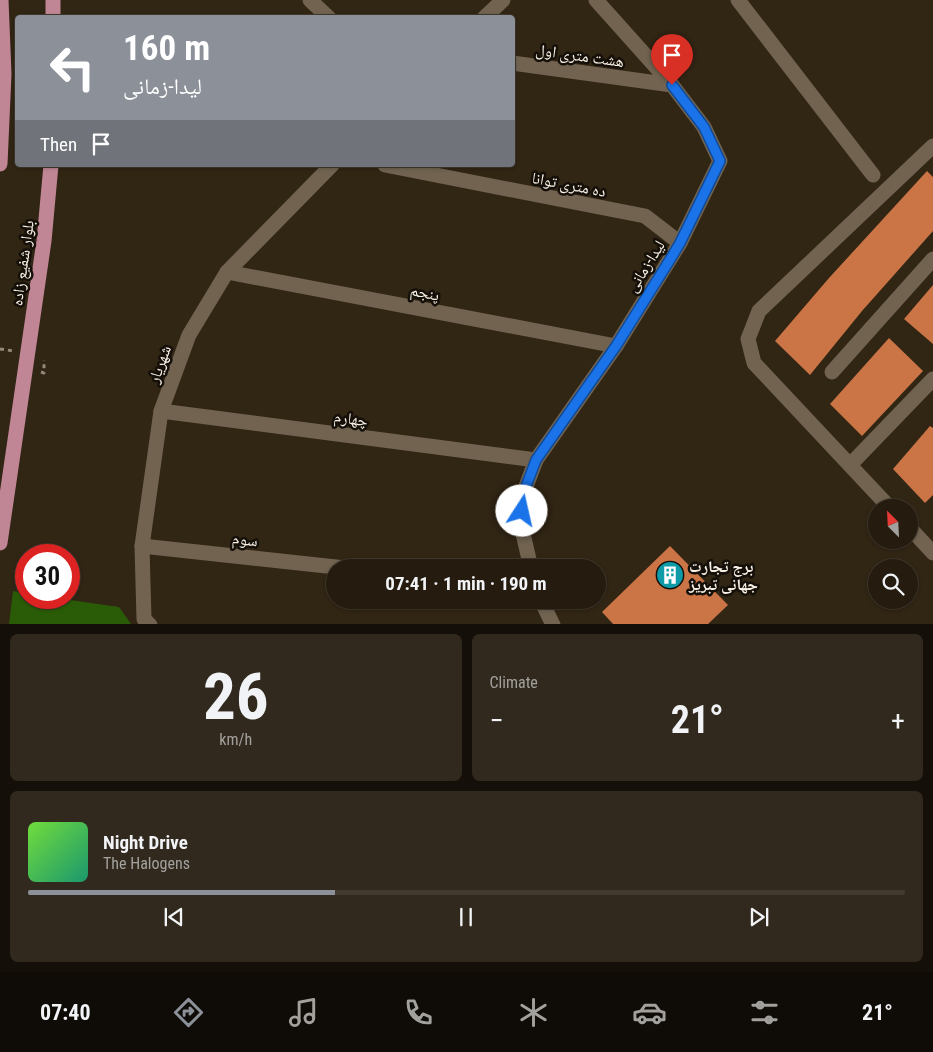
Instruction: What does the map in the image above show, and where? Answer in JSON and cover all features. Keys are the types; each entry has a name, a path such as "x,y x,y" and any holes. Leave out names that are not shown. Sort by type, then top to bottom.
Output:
{"main road":[{"path":"0,164 4,74 1,0"},
{"path":"53,0 53,15"},
{"name":"بلوار شفیع زاده","path":"0,544 44,241 52,167"}],"street":[{"path":"310,0 326,15"},
{"path":"487,15 503,0"},
{"name":"لیدا-زمانی","path":"529,559 521,525 522,497 536,460 616,346 680,243 720,161 704,127 672,85 596,0"},
{"path":"738,0 873,175"},
{"name":"هشت متری اول","path":"515,63 672,85"},
{"path":"882,499 754,363 748,338 759,311 933,146"},
{"name":"شهریار","path":"150,624 144,619 142,546 161,411 189,335 228,272 330,167"},
{"name":"ده متری توانا","path":"395,167 645,216 680,243"},
{"path":"832,372 933,259"},
{"name":"پنجم","path":"228,272 616,346"},
{"path":"850,465 933,379"},
{"name":"چهارم","path":"161,411 536,460"},
{"path":"918,537 933,553"},
{"name":"سوم","path":"142,546 326,566"},
{"path":"546,609 553,624"}],"path":[{"path":"44,354 44,373"}],"green space":[{"path":"13,591 15,591 15,609 80,609 80,601 119,607 131,624 9,624"}],"building":[{"path":"927,171 933,177 933,231 862,311 810,375 775,341 829,278"},
{"path":"933,285 933,344 904,319"},
{"path":"889,338 923,371 862,436 830,404"},
{"path":"930,426 933,428 933,495 925,503 893,469"},
{"name":"برج تجارت جهانی تبریز","path":"670,546 728,605 708,624 613,624 602,612"}],"place":[{"name":"برج تجارت جهانی تبریز","path":"670,575"}],"route":[{"path":"522,511 522,497 536,460 616,346 671,258 720,161 704,127 672,85"}]}
